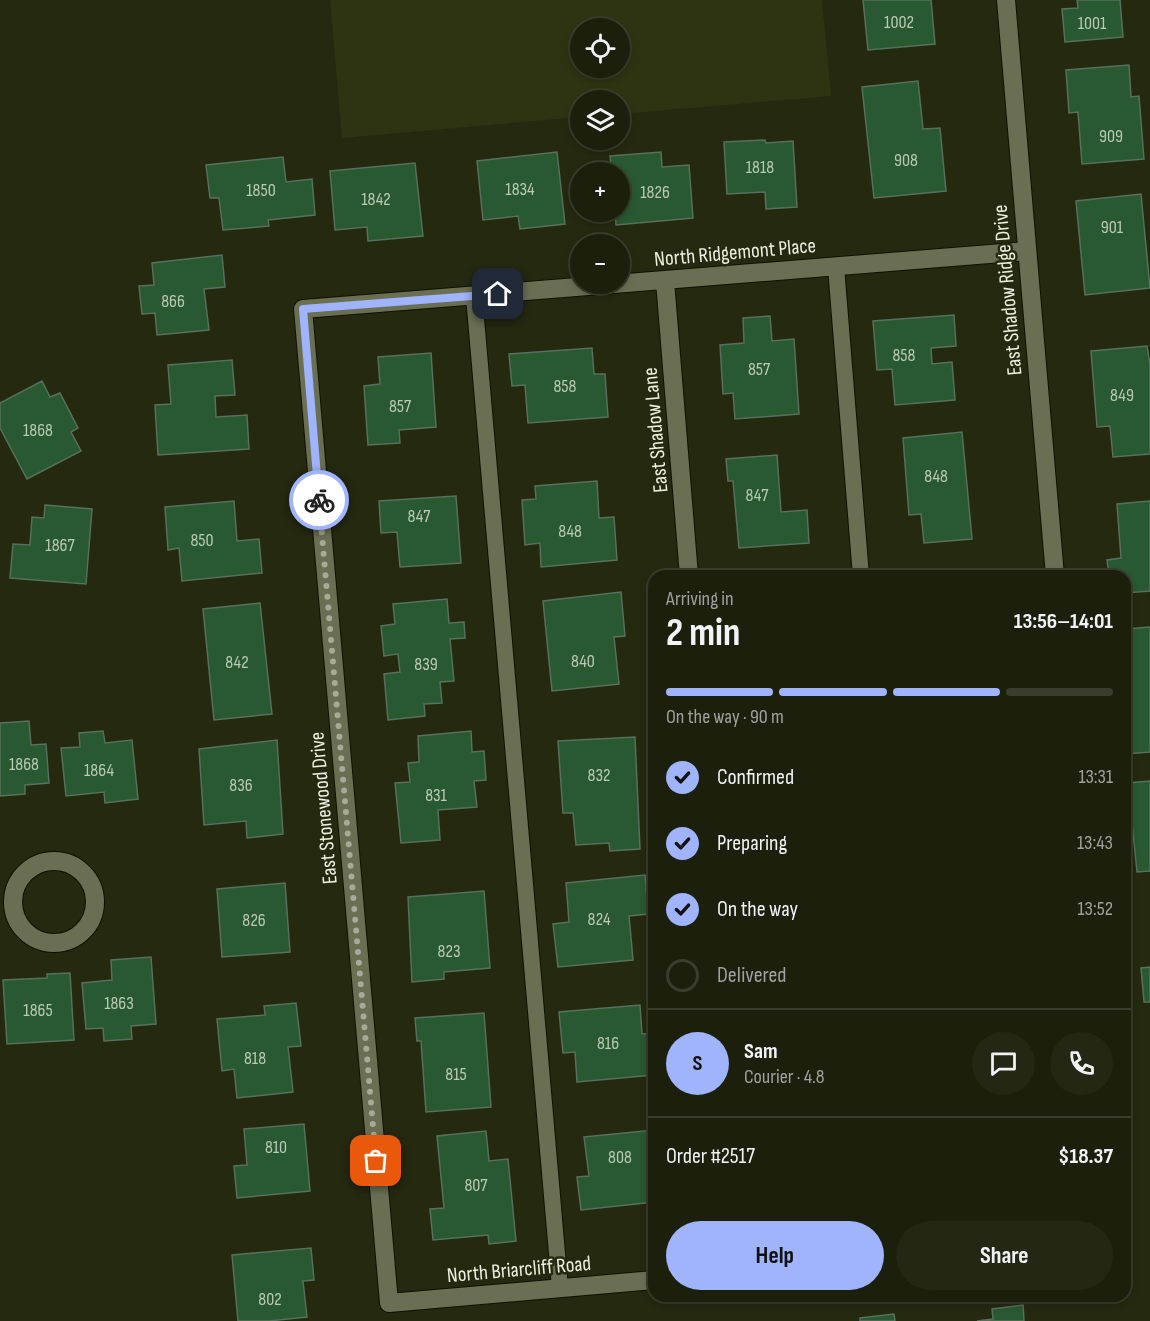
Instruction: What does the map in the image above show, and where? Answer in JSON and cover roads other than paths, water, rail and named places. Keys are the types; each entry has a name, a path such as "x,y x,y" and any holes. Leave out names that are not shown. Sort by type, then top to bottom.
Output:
{"street":[{"name":"East Shadow Ridge Drive","path":"1006,0 1054,570"},
{"name":"North Ridgemont Place","path":"303,309 1027,251"},
{"name":"East Shadow Lane","path":"665,281 689,570"},
{"name":"East Stonewood Drive","path":"303,309 388,1303"},
{"path":"53,861 67,863 87,879 93,890 95,903 93,916 82,932 65,942 52,943 39,941 28,933 18,923 7,905 14,895 18,882 27,871 39,864 53,861"},
{"name":"North Briarcliff Road","path":"388,1303 648,1281"}],"lane":[{"path":"836,267 861,570"},
{"path":"474,296 560,1288"}]}
